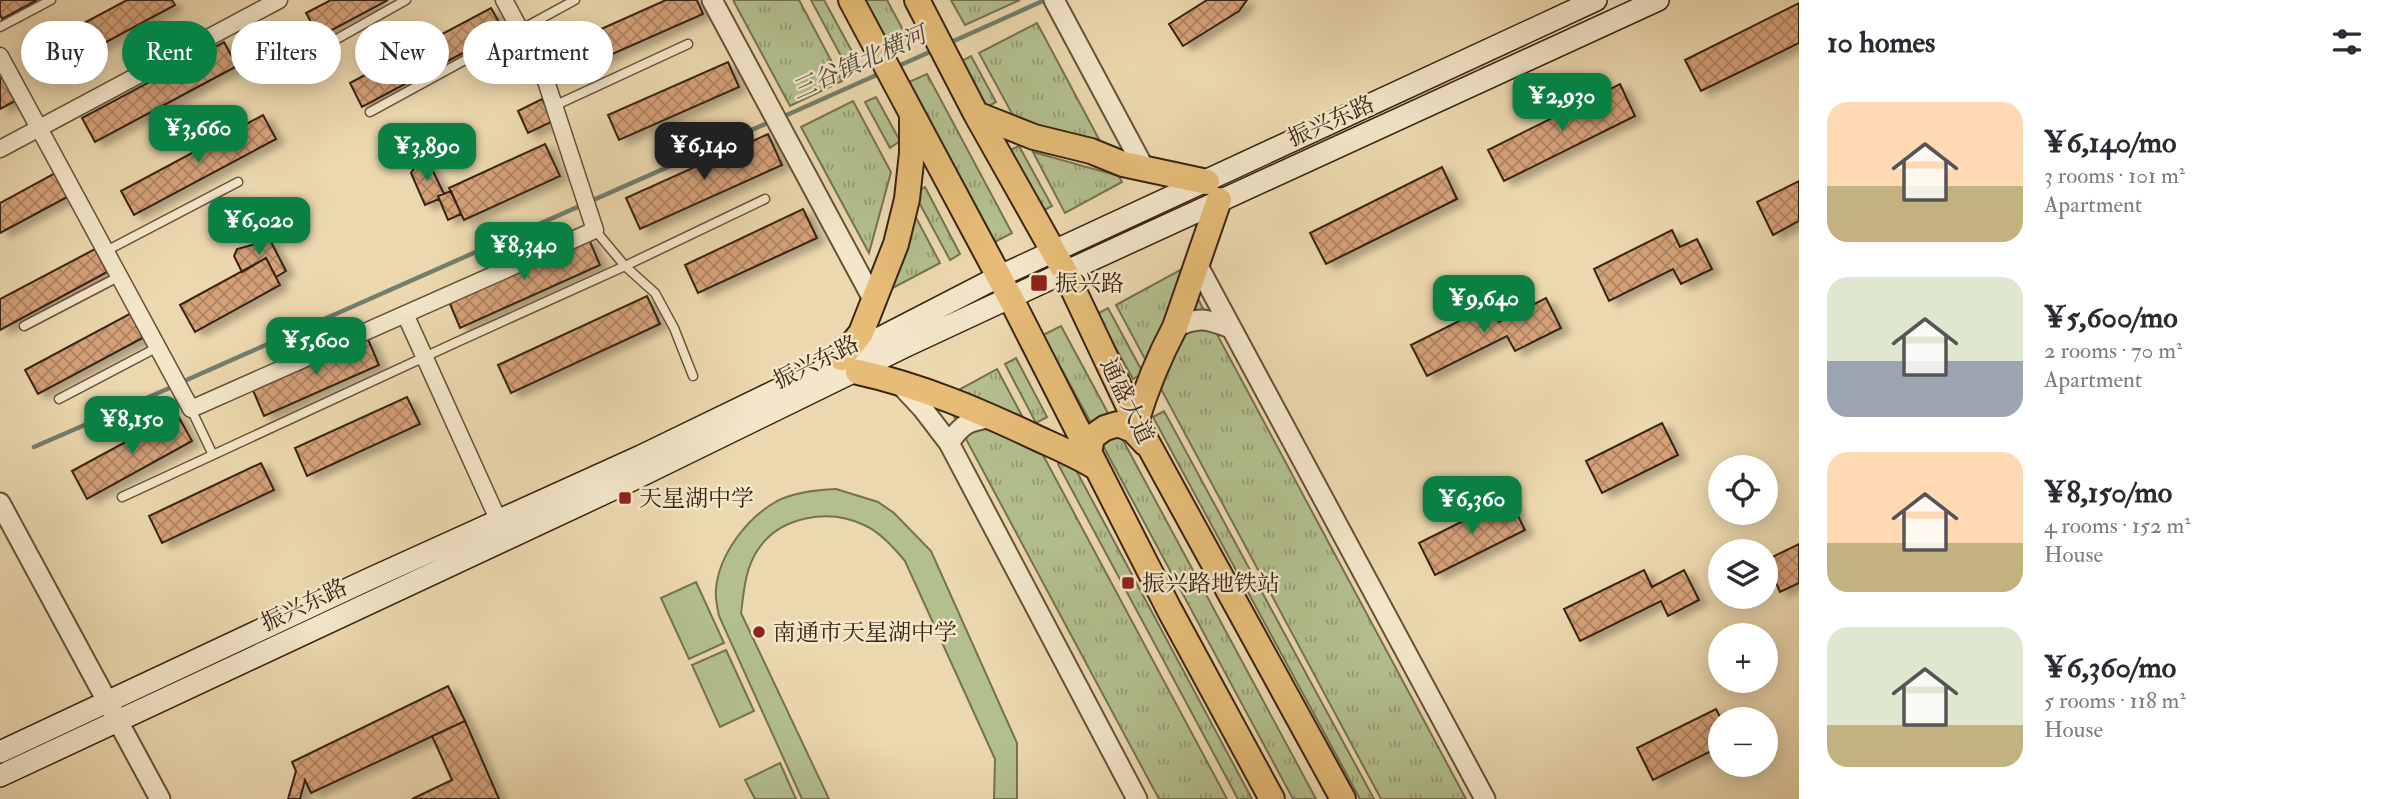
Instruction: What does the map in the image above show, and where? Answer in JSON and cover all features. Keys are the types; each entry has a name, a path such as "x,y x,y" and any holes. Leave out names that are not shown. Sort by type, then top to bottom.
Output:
{"main road":[{"path":"851,0 1011,299 1169,609 1272,799"},
{"name":"通盛大道","path":"917,0 976,114 1060,262 1136,422 1343,799"},
{"name":"振兴东路","path":"850,365 998,277 1060,262 1213,191 1596,0"},
{"name":"振兴东路","path":"1213,191 1497,75 1658,0"},
{"path":"976,114 1034,137 1091,151 1123,164 1144,168 1213,191 1198,266 1136,422"},
{"path":"912,115 912,153 907,199 896,244 850,365 995,417 1093,461"},
{"name":"振兴东路","path":"0,776 119,722 503,529 641,456 850,365 906,346 1011,299 1060,262"},
{"path":"1093,461 1092,437 1105,428 1118,424 1133,430 1151,449"},
{"name":"振兴东路","path":"0,752 367,580 503,529"}],"street":[{"path":"0,149 279,0"},
{"path":"505,0 516,21"},
{"path":"712,0 874,301"},
{"path":"1056,4 1144,168"},
{"path":"0,56 191,409 595,230 547,84"},
{"path":"1198,266 1485,799"},
{"path":"405,314 503,529"},
{"path":"1175,327 1192,319 1208,319 1231,328"},
{"path":"896,381 923,409 949,443 1137,799"},
{"path":"949,443 960,427 995,417"},
{"path":"0,503 160,799"}],"lane":[{"path":"0,27 51,0"},
{"path":"341,37 406,0"},
{"path":"537,21 575,0"},
{"path":"554,106 688,44"},
{"path":"370,112 463,61"},
{"path":"106,251 238,182"},
{"path":"122,497 765,199"},
{"path":"595,230 625,266 654,293 674,328 693,376"},
{"path":"24,326 120,276"},
{"path":"59,399 158,347"},
{"path":"191,409 213,455"}],"green space":[{"path":"733,0 799,0 842,81 790,106"},
{"path":"811,0 824,0 860,66 849,71"},
{"path":"865,0 887,0 910,43 893,52"},
{"path":"951,0 1020,0 965,25"},
{"path":"1037,23 1102,145 1016,121 979,53"},
{"path":"971,56 996,102 985,108 960,62"},
{"path":"927,74 1012,233 995,242 909,82"},
{"path":"876,97 900,141 890,148 865,102"},
{"path":"853,101 891,172 869,253 801,127"},
{"path":"1019,146 1052,206 1041,212 1008,151"},
{"path":"1033,152 1119,176 1122,182 1065,213"},
{"path":"925,187 960,254 950,260 914,193"},
{"path":"912,210 940,263 889,290"},
{"path":"1182,269 1466,799 1381,799 1116,305"},
{"path":"1108,308 1143,373 1133,379 1097,314"},
{"path":"1061,326 1109,415 1092,425 1043,335"},
{"path":"1016,358 1047,417 1036,423 1005,364"},
{"path":"997,369 1227,799 1159,799 944,398"},
{"path":"1164,411 1374,799 1360,799 1153,417"},
{"path":"1118,431 1316,799 1293,799 1101,442"},
{"path":"1069,457 1252,799 1238,799 1058,464"},
{"path":"836,489 878,502 894,513 931,551 1017,743 1017,799 994,799 995,759 905,561 870,528 850,520 821,517 791,523 766,539 750,566 741,613 829,799 802,799 719,616 716,589 718,576 729,550 755,517 777,501 791,495"},
{"path":"696,582 724,643 689,659 661,598"},
{"path":"726,650 754,711 720,727 692,665"},
{"path":"780,763 796,799 755,799 745,780"}],"building":[{"path":"0,0 37,0 2,19"},
{"path":"127,0 172,0 175,5 145,21 122,21 122,34 108,41 108,21 88,21"},
{"path":"331,0 388,0 341,25 341,21 310,21 306,13"},
{"path":"666,0 697,0 703,14 613,54 613,24"},
{"path":"1207,0 1247,0 1239,11 1183,46 1169,24"},
{"path":"1799,3 1799,43 1701,91 1685,60"},
{"path":"491,8 498,21 467,21"},
{"path":"463,23 463,53 449,60 449,30"},
{"path":"224,42 231,55 231,69 217,77 217,46"},
{"path":"728,62 739,87 619,140 608,115"},
{"path":"4,76 17,100 0,109 0,79"},
{"path":"355,80 355,84 405,84 362,107 350,83"},
{"path":"146,84 203,84 95,142 82,118"},
{"path":"1620,84 1635,116 1504,181 1488,150"},
{"path":"542,99 553,121 528,133 518,111"},
{"path":"263,115 276,139 134,215 121,191"},
{"path":"768,134 782,165 640,229 626,198"},
{"path":"545,144 560,176 464,220 449,188"},
{"path":"424,163 430,165 444,194 425,205 411,173 414,168"},
{"path":"1442,167 1457,199 1326,264 1310,233"},
{"path":"57,172 69,196 0,233 0,203"},
{"path":"1799,181 1799,221 1773,235 1757,202"},
{"path":"451,191 461,214 448,220 438,196"},
{"path":"803,209 817,238 698,293 685,265"},
{"path":"1672,230 1680,247 1697,239 1712,269 1681,284 1673,269 1609,301 1594,269"},
{"path":"588,237 600,265 460,328 448,299"},
{"path":"270,240 286,271 276,277 266,258 242,272 234,256 237,249"},
{"path":"95,249 107,272 0,330 0,299"},
{"path":"266,258 280,285 195,332 180,305"},
{"path":"647,296 660,324 511,393 498,365"},
{"path":"1546,298 1561,328 1515,351 1507,336 1427,376 1411,345 1491,305 1499,322"},
{"path":"135,311 148,335 38,394 25,370"},
{"path":"367,337 379,365 264,416 252,388"},
{"path":"407,397 420,424 307,476 295,448"},
{"path":"177,414 192,441 87,499 72,471"},
{"path":"1662,423 1678,455 1602,493 1586,461"},
{"path":"261,463 274,490 162,543 149,516"},
{"path":"1509,498 1525,530 1435,575 1419,543"},
{"path":"1799,544 1799,583 1780,592 1778,587 1778,554"},
{"path":"1644,570 1652,587 1684,570 1699,600 1668,616 1661,601 1580,641 1564,609"},
{"path":"448,686 465,721 311,793 305,780 300,799 288,799 296,771 292,762"},
{"path":"1708,713 1708,752 1653,780 1637,748"},
{"path":"465,721 499,799 412,799 452,780 432,736"}],"waterway":[{"name":"三谷镇北横河","path":"947,44 1045,0"},
{"name":"三谷镇北横河","path":"896,67 932,51"},
{"name":"三谷镇北横河","path":"780,118 881,73"},
{"name":"三谷镇北横河","path":"182,382 772,121"},
{"name":"三谷镇北横河","path":"34,447 174,386"}],"place":[{"name":"振兴路","path":"1039,283"},
{"name":"天星湖中学","path":"625,498"},
{"name":"振兴路地铁站","path":"1128,583"},
{"name":"南通市天星湖中学","path":"759,632"}]}
